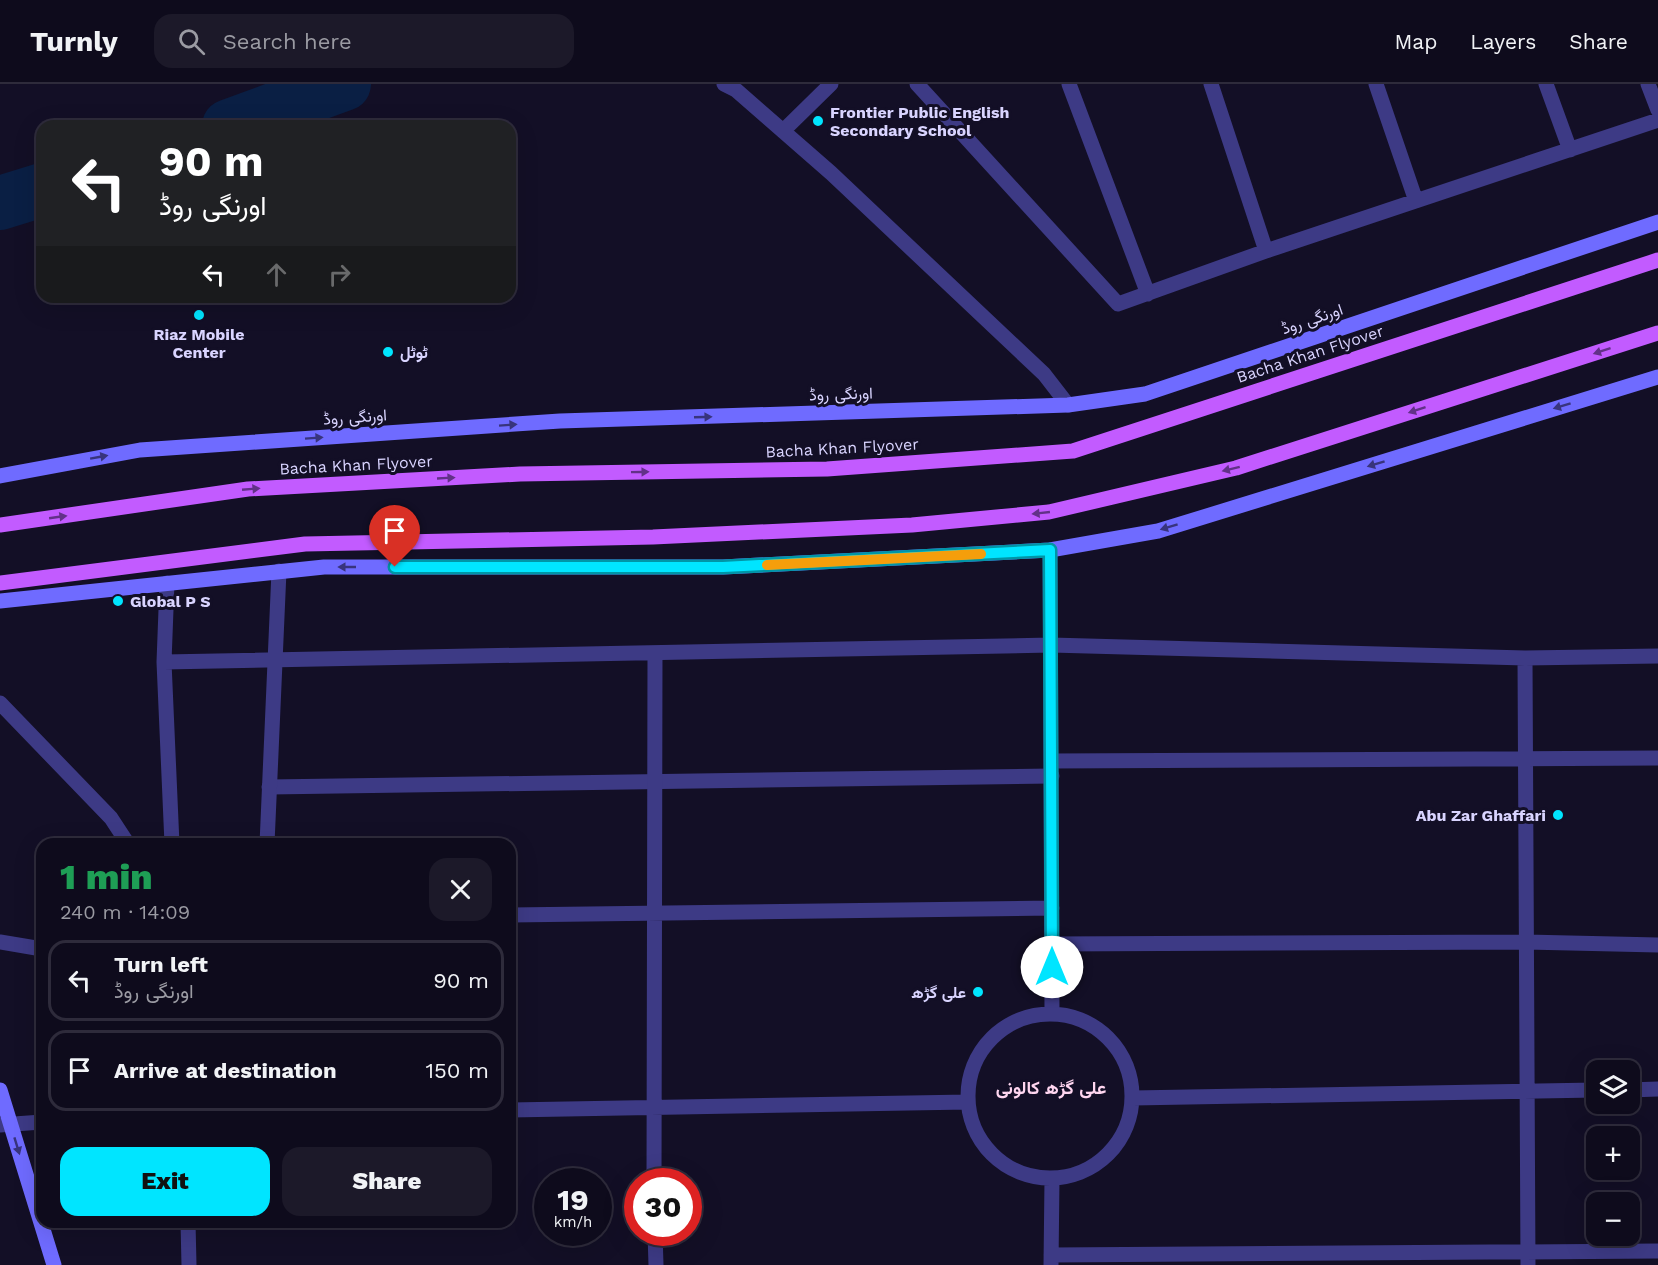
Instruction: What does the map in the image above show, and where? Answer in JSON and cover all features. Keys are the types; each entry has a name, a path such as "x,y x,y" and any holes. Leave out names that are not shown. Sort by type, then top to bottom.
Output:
{"main road":[{"name":"Bacha Khan Flyover","path":"0,525 248,489 520,474 827,469 1073,451 1658,260"},
{"path":"0,584 304,544 653,537 912,525 1049,512 1236,468 1658,333"}],"street":[{"path":"724,84 735,90 840,181 1044,374 1068,405"},
{"path":"783,131 831,84"},
{"path":"917,84 1118,303 1658,120"},
{"path":"1069,84 1148,294"},
{"path":"1211,84 1266,251"},
{"path":"1376,84 1416,201"},
{"path":"1546,84 1570,150"},
{"path":"1648,84 1658,110"},
{"name":"اورنگی روڈ","path":"0,476 141,450 537,423 1068,405 1145,394 1658,222"},
{"path":"0,601 324,567 723,567 1050,550 1158,531 1658,377"},
{"path":"1050,550 1052,1013"},
{"path":"267,838 279,571"},
{"path":"167,583 164,662 172,838"},
{"path":"164,662 1051,645 1525,658 1658,656"},
{"path":"654,1168 655,653"},
{"path":"1525,658 1528,1258"},
{"path":"0,703 111,818 124,838"},
{"path":"269,787 654,782 1052,768 1658,758"},
{"path":"516,915 1052,908"},
{"path":"0,942 36,948"},
{"path":"1052,944 1526,942 1658,945"},
{"path":"1052,1013 1077,1018 1101,1030 1107,1036 1118,1049 1130,1072 1133,1098 1128,1123 1117,1145 1099,1163 1077,1174 1052,1179 1028,1175 1004,1165 986,1148 973,1126 968,1102 971,1075 982,1050 1001,1030 1025,1018 1052,1013"},
{"path":"1640,1090 1658,1089"},
{"path":"0,1090 5,1124 36,1213"},
{"path":"1133,1098 1586,1090"},
{"path":"516,1110 968,1102"},
{"path":"5,1124 36,1122"},
{"path":"1052,1179 1051,1260 1528,1258 1658,1251"},
{"path":"41,1228 54,1265"},
{"path":"188,1228 189,1265"},
{"path":"655,1246 656,1265"}],"waterway":[{"path":"245,120 344,84"},
{"path":"0,203 36,192"}],"slow traffic":[{"path":"767,565 981,554"}],"place":[{"name":"Frontier Public English Secondary School","path":"818,121"},
{"name":"Riaz Mobile Center","path":"199,315"},
{"name":"ٹوٹل","path":"388,352"},
{"name":"Global P S","path":"118,601"},
{"name":"Abu Zar Ghaffari","path":"1558,815"},
{"name":"علی گڑھ","path":"978,992"}],"district":[{"name":"علی گڑھ کالونی","path":"1051,1087"}],"route":[{"path":"395,567 723,567 1050,550 1052,967"}]}
